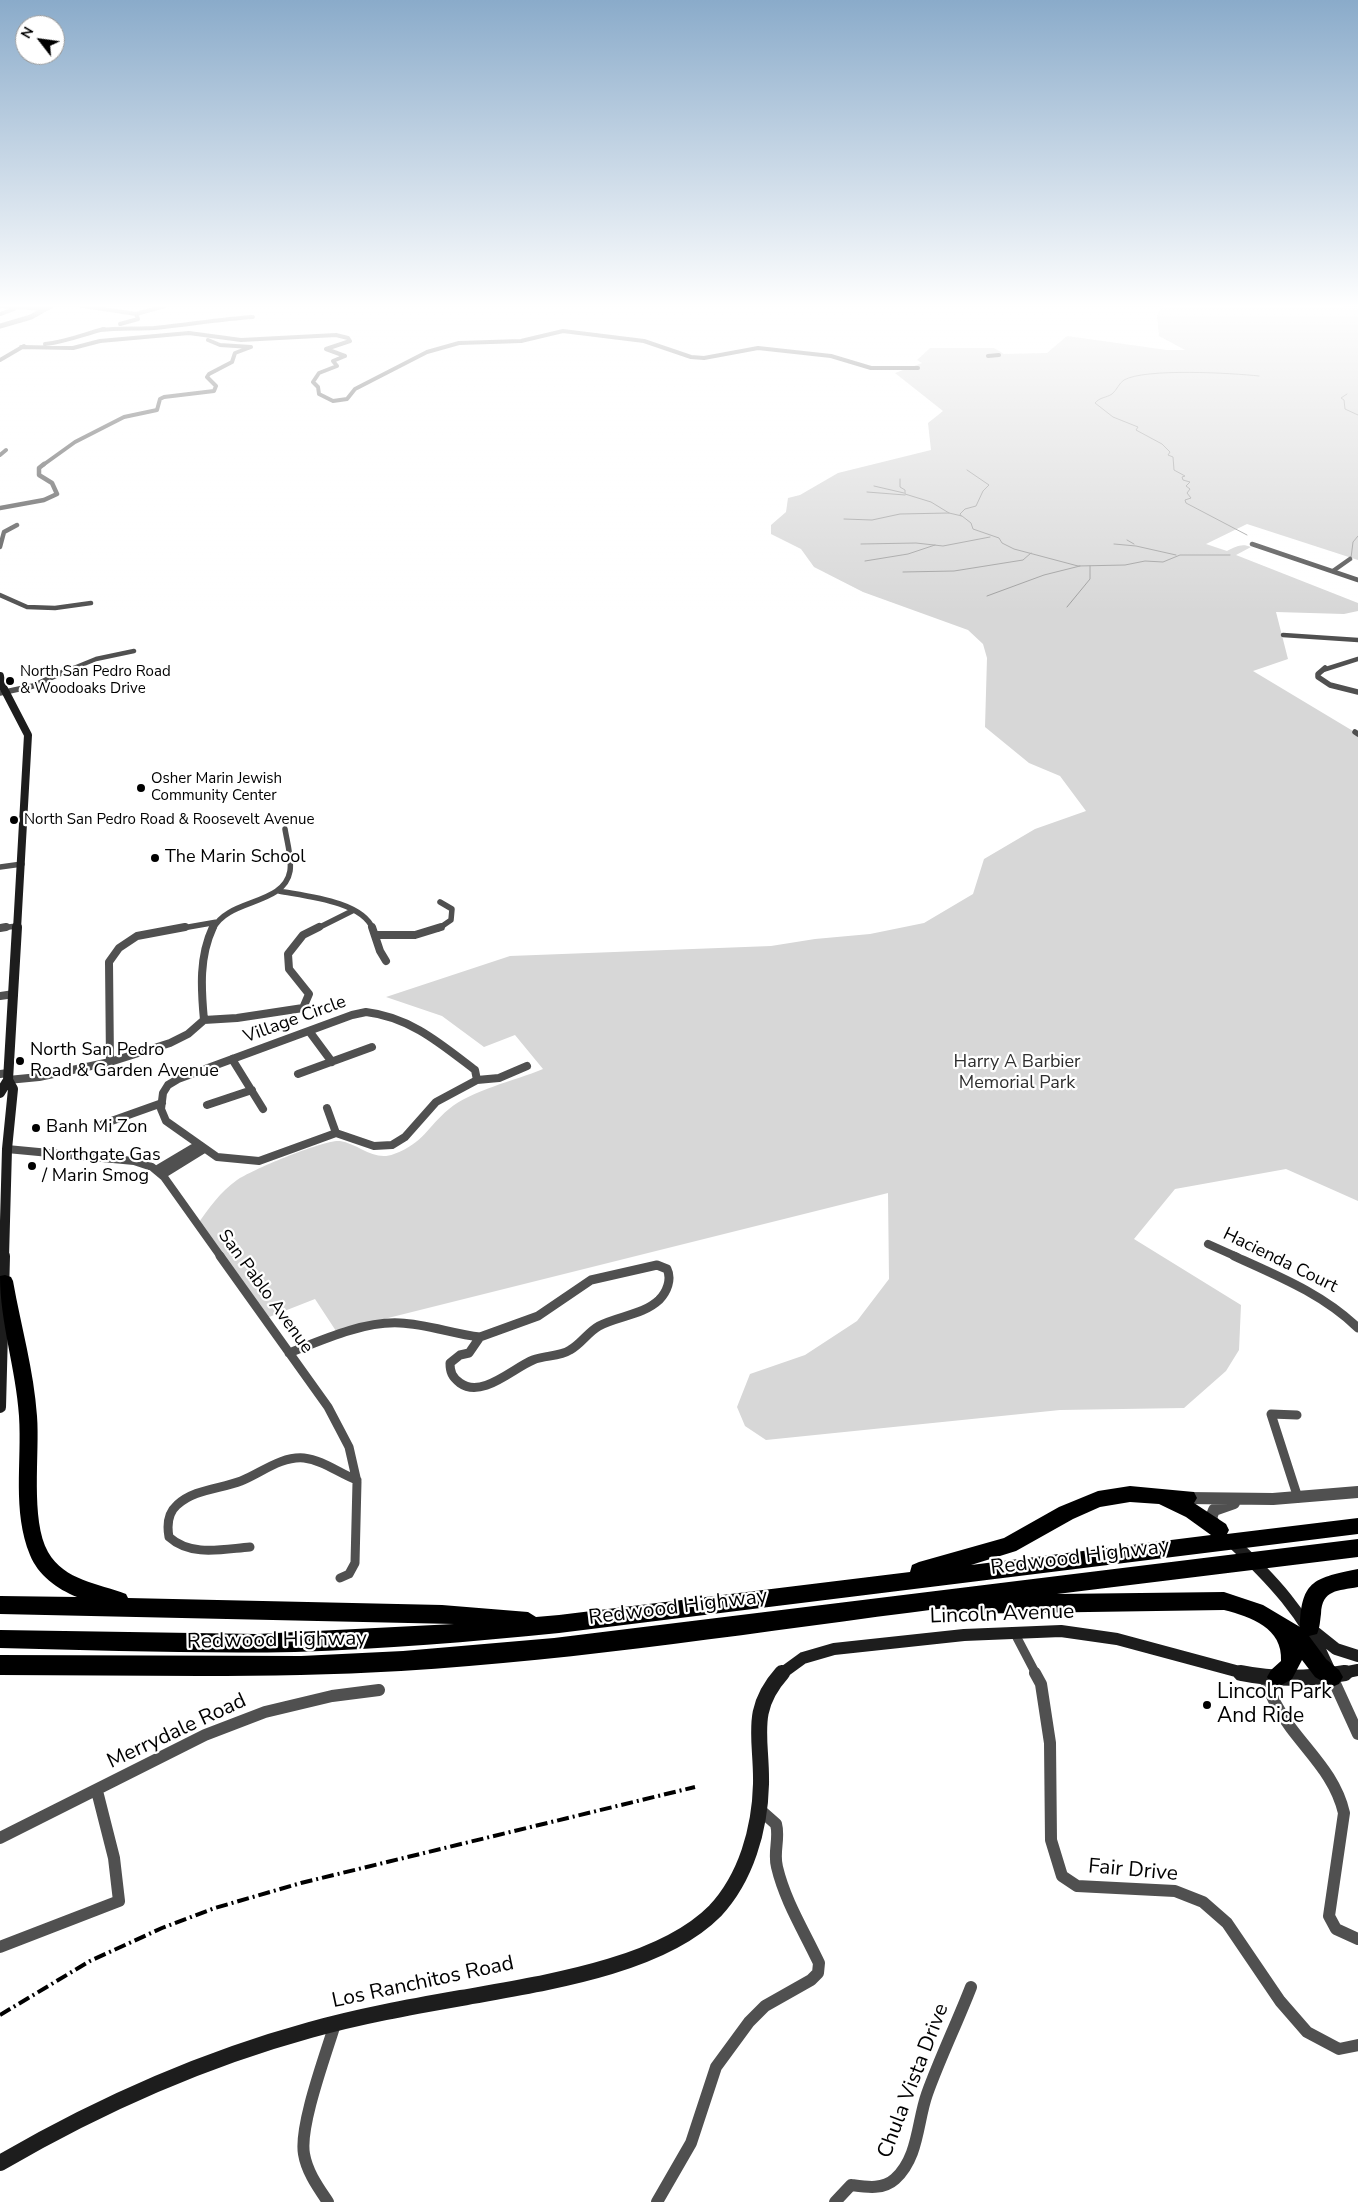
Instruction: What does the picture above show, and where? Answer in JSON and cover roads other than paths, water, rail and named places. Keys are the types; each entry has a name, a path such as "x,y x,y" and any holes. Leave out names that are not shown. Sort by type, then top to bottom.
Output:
{"highway":[{"path":"5,1281 27,1408 28,1523 32,1540 39,1555 64,1581 80,1590 98,1596 121,1601 228,1609"},
{"path":"874,1584 1009,1545 1090,1502 1113,1496 1148,1494 1187,1498"},
{"path":"1148,1494 1193,1511 1220,1530"},
{"name":"Redwood Highway","path":"0,1639 208,1643 300,1642 429,1636 559,1624 1358,1526"},
{"name":"Redwood Highway","path":"0,1665 242,1667 403,1661 546,1648 1358,1548"},
{"path":"1310,1627 1310,1602 1317,1591 1330,1584 1358,1578"},
{"path":"898,1604 1001,1606 1207,1600 1241,1605 1267,1617 1296,1637 1319,1668 1332,1677"},
{"path":"0,1605 467,1615 559,1624"},
{"path":"1267,1617 1284,1634 1291,1649 1290,1665 1271,1677"}],"main road":[{"path":"0,676 2,694 28,735 14,994 5,1076 0,1094"},
{"path":"0,1408 5,1281 2,1150 13,1089 5,1076"},
{"path":"1220,1530 1280,1587 1310,1627 1336,1649 1358,1656"},
{"path":"1310,1627 1332,1677"},
{"name":"Lincoln Avenue","path":"761,1770 757,1732 762,1701 775,1680 797,1661 830,1650 950,1635 1013,1631 1078,1632 1131,1643 1208,1667 1271,1677 1332,1677 1358,1670"},
{"name":"Los Ranchitos Road","path":"0,2163 68,2126 132,2095 266,2042 335,2024 590,1971 622,1961 676,1938 699,1924 720,1907 736,1882 751,1846 759,1809 761,1770"}],"street":[{"path":"0,508 44,500 57,494 52,483 39,475 39,468 75,442 124,417 157,410 158,407"},
{"path":"0,449 6,450 0,455"},
{"path":"0,547 4,531 8,527 17,525"},
{"path":"1252,544 1358,580"},
{"path":"1333,571 1350,559"},
{"path":"0,595 27,607 55,608 91,603"},
{"path":"1283,635 1358,640"},
{"path":"2,694 33,688 91,661 134,651"},
{"path":"1358,659 1326,668 1320,671 1318,677 1330,685 1358,692"},
{"path":"204,1020 200,977 203,951 217,922 237,906 261,900 279,891 290,873 285,829"},
{"path":"0,867 22,864"},
{"path":"279,891 354,910 367,917 376,935 379,952 386,961"},
{"path":"376,935 424,934 445,926 451,920 452,909 440,902"},
{"path":"5,1076 39,1077 110,1062 170,1043 188,1034 204,1020 238,1018 304,1008 309,994 289,969 288,954 302,935 354,910"},
{"path":"110,1062 109,962 119,948 137,936 217,922"},
{"path":"0,928 17,926"},
{"path":"0,996 14,994"},
{"name":"Village Circle","path":"162,1103 163,1093 168,1085 178,1079 352,1014 377,1012 419,1027 474,1070 477,1080"},
{"path":"309,1031 332,1062"},
{"path":"298,1074 372,1047"},
{"path":"232,1059 263,1109"},
{"path":"103,1124 162,1103 161,1109 166,1121 217,1157 259,1161 336,1133 374,1146 392,1145 405,1137 436,1102 477,1080 499,1078 527,1066"},
{"path":"207,1105 252,1090"},
{"path":"327,1108 336,1133"},
{"path":"2,1150 139,1162 159,1172 201,1147"},
{"name":"San Pablo Avenue","path":"159,1172 341,1428 354,1462 357,1480 355,1563 349,1574 340,1578"},
{"name":"Hacienda Court","path":"1208,1244 1288,1280 1337,1308 1358,1328"},
{"path":"289,1353 358,1331 399,1322 462,1336 480,1338 522,1324 538,1316 591,1280 657,1265 667,1269 670,1274 666,1290 660,1299 632,1314 603,1324 590,1331 571,1350 521,1365 482,1387 471,1388 460,1385 450,1374 450,1364 460,1355 469,1353 480,1338"},
{"path":"1297,1415 1271,1414 1298,1498"},
{"path":"250,1547 199,1549 180,1546 169,1537 170,1515 178,1505 189,1498 241,1482 291,1459 313,1460 338,1474 357,1480"},
{"path":"1187,1498 1244,1501 1358,1492"},
{"path":"1220,1530 1211,1518 1214,1510 1244,1501"},
{"name":"Fair Drive","path":"1013,1631 1041,1684 1050,1743 1051,1840 1062,1876 1077,1886 1175,1891 1204,1902 1227,1923 1280,2001 1307,2032 1339,2049 1358,2046"},
{"path":"1271,1677 1279,1710 1297,1735 1319,1759 1342,1800 1344,1813 1329,1916 1336,1929 1358,1939"},
{"path":"1332,1677 1358,1734"},
{"name":"Merrydale Road","path":"0,1838 97,1791 205,1735 265,1712 332,1696 379,1690"},
{"path":"0,1947 44,1928 78,1919 119,1901 114,1858 97,1791"},
{"path":"657,2202 691,2143 716,2067 749,2022 766,2006 811,1980 818,1973 819,1963 787,1902 780,1878 775,1856 779,1833 776,1824 773,1818 759,1809"},
{"name":"Chula Vista Drive","path":"835,2202 851,2185 868,2187 888,2185 902,2170 914,2145 926,2098 971,1987"},
{"path":"328,2202 313,2180 304,2154 304,2131 335,2024"}],"waterway":[{"path":"1100,407 1113,417 1138,427 1136,430 1162,444 1170,452 1168,455 1173,457 1174,470 1185,476 1182,477 1183,480 1190,482 1186,486 1190,489 1187,493 1191,498 1185,500 1186,503 1247,535"},
{"path":"1345,407 1345,409 1358,415"},
{"path":"961,516 960,514 965,509 976,506 983,491 989,485 967,470"},
{"path":"900,479 900,487 905,490 905,494 931,502 949,513"},
{"path":"874,486 904,493"},
{"path":"867,492 905,495"},
{"path":"844,519 872,520 900,514 949,513"},
{"path":"949,513 961,516"},
{"path":"961,516 971,523 973,529 999,538 1002,543 1014,549 1031,553"},
{"path":"1351,558 1353,542 1358,536"},
{"path":"935,545 943,546 990,537"},
{"path":"1127,540 1134,544"},
{"path":"861,544 916,543 935,545"},
{"path":"1114,544 1136,546 1176,555"},
{"path":"865,561 908,554 935,545"},
{"path":"903,572 954,571 1023,560 1031,553"},
{"path":"1031,553 1078,566 1125,565 1145,561 1163,562 1180,555 1230,555"},
{"path":"987,596 1044,575 1080,566"},
{"path":"1067,607 1090,579 1090,566"}],"railway":[{"path":"0,2015 90,1961 162,1928 215,1908 301,1883 695,1787"}],"place":[{"name":"North San Pedro Road & Woodoaks Drive","path":"10,681"},
{"name":"Osher Marin Jewish Community Center","path":"141,788"},
{"name":"North San Pedro Road & Roosevelt Avenue","path":"14,820"},
{"name":"The Marin School","path":"155,858"},
{"name":"North San Pedro Road & Garden Avenue","path":"20,1061"},
{"name":"Banh Mi Zon","path":"36,1128"},
{"name":"Northgate Gas / Marin Smog","path":"32,1166"},
{"name":"Lincoln Park And Ride","path":"1207,1705"}],"park label":[{"name":"Harry A Barbier Memorial Park","path":"1017,1073"}]}
